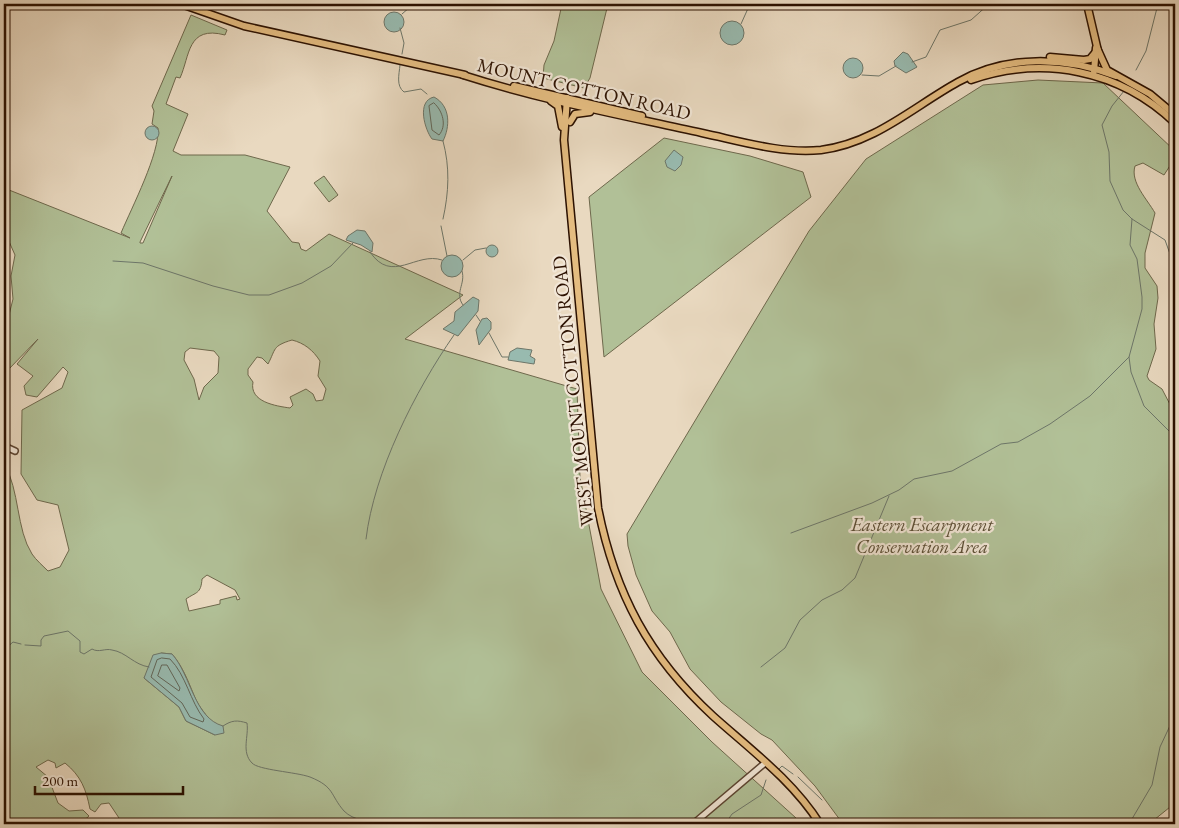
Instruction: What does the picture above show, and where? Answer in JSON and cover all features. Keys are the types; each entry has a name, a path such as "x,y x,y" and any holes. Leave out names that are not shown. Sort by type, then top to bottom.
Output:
{"main road":[{"name":"MOUNT COTTON ROAD","path":"181,4 244,26 463,75 686,127 699,132"},
{"path":"1087,4 1096,46 1106,68 1116,76"},
{"path":"1020,62 1046,57 1084,60 1092,57 1096,46"},
{"path":"1095,70 1096,46"},
{"name":"MOUNT COTTON ROAD","path":"463,75 546,99 568,101 626,117 788,150 832,148 856,142 879,132 944,91 978,73 1020,62 1058,62 1116,76 1150,94 1175,115"},
{"path":"944,91 980,77 1016,69 1049,68 1086,73 1132,91 1175,122"},
{"path":"1086,73 1095,70 1139,92 1175,122"},
{"path":"546,99 558,106 565,143"},
{"path":"565,143 568,101"},
{"path":"568,101 570,122"},
{"path":"565,143 573,116 583,111 626,117"},
{"name":"WEST MOUNT COTTON ROAD","path":"565,143 586,389 598,508 605,544 630,610 666,667 688,693 789,785 820,824"}],"street":[{"path":"4,446 15,451"},
{"path":"692,824 766,763"}],"green space":[{"path":"562,4 608,4 590,78 584,88 543,78 544,65 554,41"},
{"path":"191,15 227,30 225,35 203,34 197,38 192,44 180,78 176,77 166,104 188,114 173,151 181,155 245,155 290,167 267,211 292,242 299,243 301,249 306,251 329,234 463,295 405,339 577,389 580,477 601,589 642,672 712,742 796,818 799,824 123,824 109,803 101,804 95,812 90,809 85,789 75,773 65,763 56,768 55,763 48,760 36,767 48,777 58,803 69,811 83,810 89,816 80,824 4,824 4,463 13,486 23,533 34,556 48,571 60,567 69,550 58,505 37,500 21,474 22,410 62,388 68,372 63,367 37,397 26,395 24,386 33,376 17,364 38,339 8,370 7,388 4,392 4,335 13,299 11,276 15,255 7,237 4,237 4,188 130,238 121,233 150,165 157,139 158,128 152,124 154,111 152,106","holes":["172,176 143,243 140,242","292,340 296,341 311,350 320,361 318,376 326,389 323,400 316,401 313,394 306,389 290,397 293,405 290,408 265,402 255,394 253,382 248,375 248,369 257,357 262,358 268,364 281,344","190,348 214,351 219,357 218,373 204,387 199,400 194,379 184,360 185,352","207,575 235,590 240,599 237,600 236,596 220,600 220,604 189,611 186,599 197,592 202,579","161,653 172,654 180,665 196,700 210,720 215,735 186,721 179,707 144,678"]},
{"name":"Eastern Escarpment Conservation Area","path":"1038,80 1103,83 1175,151 1173,161 1164,175 1143,163 1135,166 1134,172 1140,190 1155,213 1145,253 1145,268 1157,286 1158,298 1154,324 1156,349 1147,376 1149,380 1162,389 1175,414 1175,803 1149,824 843,824 815,786 772,740 761,734 721,702 690,669 670,632 652,611 636,575 628,546 627,534 809,231 866,159 983,85"},
{"path":"664,138 750,156 803,172 811,197 604,357 589,197"},
{"path":"324,176 338,195 329,202 314,183"}],"water":[{"path":"394,12 401,15 404,22 401,29 394,32 387,29 384,22 387,15"},
{"path":"732,21 740,25 744,33 740,41 732,45 724,41 720,33 724,25"},
{"path":"903,52 908,54 917,67 906,73 895,66 894,61"},
{"path":"853,58 860,61 863,68 860,75 853,78 846,75 843,68 846,61"},
{"path":"434,97 444,106 448,117 443,141 432,139 425,123 425,104"},
{"path":"149,126 155,126 159,133 155,140 149,140 145,136 145,130"},
{"path":"674,150 683,157 681,165 675,171 667,167 665,161"},
{"path":"357,230 365,231 373,243 372,252 361,245 346,240 348,236"},
{"path":"490,245 494,245 498,251 494,257 490,257 486,253 486,249"},
{"path":"452,255 460,258 463,266 460,274 452,277 444,274 441,266 444,258"},
{"path":"473,297 479,300 478,311 458,336 443,329 454,321 455,312"},
{"path":"487,318 491,322 491,329 479,345 476,330 482,319"},
{"path":"517,348 532,350 530,356 535,359 534,364 508,360 510,352"},
{"path":"161,653 172,654 184,673 199,705 213,721 223,726 224,733 215,735 186,721 179,707 144,678 153,655"}],"waterway":[{"path":"402,14 410,7 409,4"},
{"path":"741,24 750,4"},
{"path":"912,62 926,57 940,30 971,20 989,4"},
{"path":"1136,70 1146,51 1158,4"},
{"path":"400,28 404,43 402,54"},
{"path":"400,65 399,80 401,90 404,92 421,89 427,94"},
{"path":"862,75 879,76 896,66"},
{"path":"1124,91 1112,106 1102,125 1109,152 1110,181 1123,210 1132,219 1165,240 1175,268"},
{"path":"443,141 447,160 448,180 443,219"},
{"path":"1132,219 1130,245 1137,259 1142,309 1129,357 1131,372 1144,406 1173,435 1175,441"},
{"path":"441,226 447,256"},
{"path":"113,261 143,263 213,286 249,295 269,295 302,283 331,266 353,243"},
{"path":"463,260 475,250 486,248"},
{"path":"370,252 378,261 387,266 396,267 432,258 442,260"},
{"path":"462,271 463,280 460,296 463,305"},
{"path":"476,315 480,321"},
{"path":"489,333 502,357 508,357"},
{"path":"366,539 370,513 398,433 425,381 454,335"},
{"path":"791,533 872,503 899,490 914,479 952,471 1001,444 1018,442 1050,424 1090,396 1129,357"},
{"path":"761,667 785,648 800,620 822,600 842,590 855,578 889,496"},
{"path":"25,645 41,646 41,640 44,636 68,631 80,641 80,652 84,654 92,649 97,651 112,650 149,667"},
{"path":"4,650 13,642 21,644"},
{"path":"1129,824 1152,785 1160,747 1175,715"},
{"path":"223,726 235,721 247,723 246,749 252,763 269,769 310,777 324,784 348,814 379,824"},
{"path":"779,769 782,766 793,774"},
{"path":"798,777 822,800"},
{"path":"725,824 732,814 761,795 766,780"}]}
